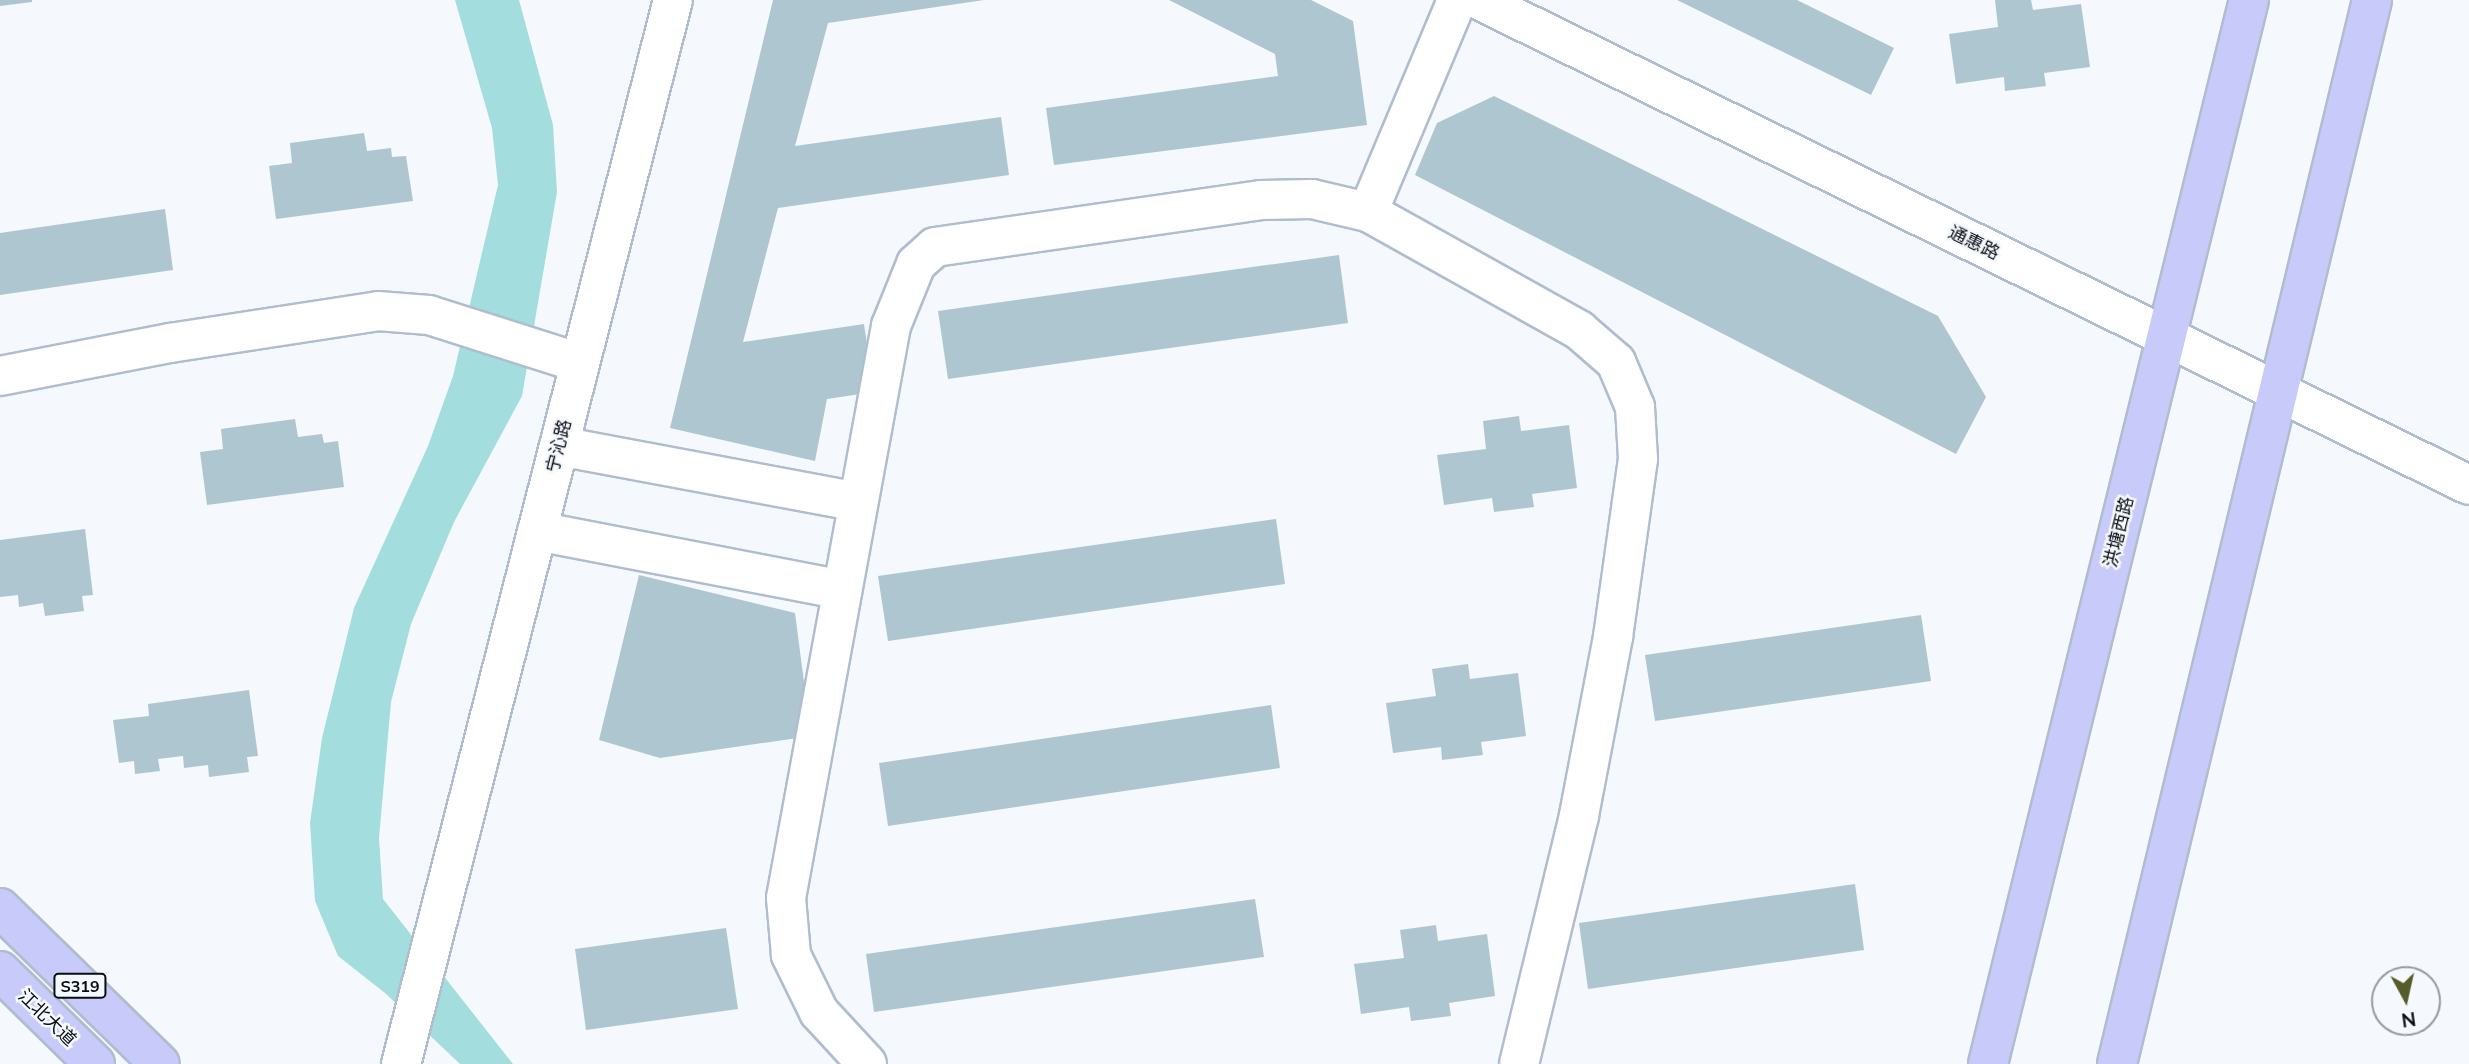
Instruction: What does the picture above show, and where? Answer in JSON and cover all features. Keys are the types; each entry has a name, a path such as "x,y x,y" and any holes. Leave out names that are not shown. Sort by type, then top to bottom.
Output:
{"main road":[{"name":"洪塘西路","path":"1987,1064 2249,0"},
{"path":"2117,1064 2372,0"},
{"name":"S319","path":"0,908 160,1064"},
{"name":"江北大道","path":"0,971 95,1064"}],"street":[{"name":"宁沁路","path":"401,1064 673,0"},
{"path":"1368,212 1457,0"},
{"name":"通惠路","path":"1479,0 2469,485"},
{"path":"867,1064 819,1012 791,955 786,898 891,327 916,264 935,247 1261,200 1312,199 1368,212 1579,330 1616,362 1634,407 1638,459 1613,636 1579,816 1518,1064"},
{"path":"0,376 170,343 378,311 429,315 580,363"},
{"path":"558,446 858,502"},
{"path":"537,531 842,590"}],"water":[{"path":"455,0 519,0 553,125 557,192 522,396 454,522 411,624 391,702 379,838 383,899 513,1064 460,1064 385,993 338,956 315,901 310,823 322,738 354,608 428,446 453,376 498,185 492,128"}],"building":[{"path":"0,0 32,0 32,2 0,6"},
{"path":"773,0 984,0 828,23 795,146 1001,117 1009,175 778,208 743,342 864,324 874,392 827,399 815,461 670,428"},
{"path":"1169,0 1311,0 1353,21 1367,125 1054,165 1046,108 1278,76 1275,54"},
{"path":"1677,0 1797,0 1894,48 1871,95"},
{"path":"1995,0 2031,0 2033,10 2081,4 2090,67 2044,73 2046,86 2005,91 2004,77 1956,84 1949,34 1998,27"},
{"path":"1494,96 1938,316 1986,397 1956,454 1415,175 1437,123"},
{"path":"364,133 367,151 391,148 392,157 406,156 413,201 276,219 269,166 292,163 290,143"},
{"path":"165,209 173,270 0,295 0,233"},
{"path":"1339,255 1348,323 948,379 938,311"},
{"path":"1519,416 1521,431 1569,425 1577,488 1532,494 1534,507 1494,512 1492,498 1444,505 1437,455 1486,449 1483,421"},
{"path":"295,419 298,437 322,434 324,443 338,441 344,487 207,505 200,452 223,449 221,429"},
{"path":"1276,519 1285,584 888,641 878,576"},
{"path":"85,529 93,595 82,596 84,611 45,616 43,603 19,607 18,595 0,597 0,540"},
{"path":"639,575 795,613 811,736 660,758 599,740"},
{"path":"1921,615 1931,681 1655,721 1645,655"},
{"path":"1468,664 1470,679 1518,673 1526,736 1481,742 1483,755 1442,760 1441,747 1393,753 1386,703 1436,696 1432,669"},
{"path":"249,690 258,756 247,757 249,772 209,777 208,765 184,768 183,756 158,759 160,771 135,774 134,761 119,763 113,720 149,716 148,704"},
{"path":"1271,705 1280,768 888,826 879,763"},
{"path":"1855,884 1864,950 1588,989 1579,923"},
{"path":"1255,899 1264,957 874,1012 866,954"},
{"path":"1436,925 1438,941 1487,934 1495,996 1449,1003 1451,1016 1411,1021 1409,1007 1361,1014 1354,964 1404,958 1400,930"},
{"path":"726,928 738,1009 586,1030 575,949"}]}
